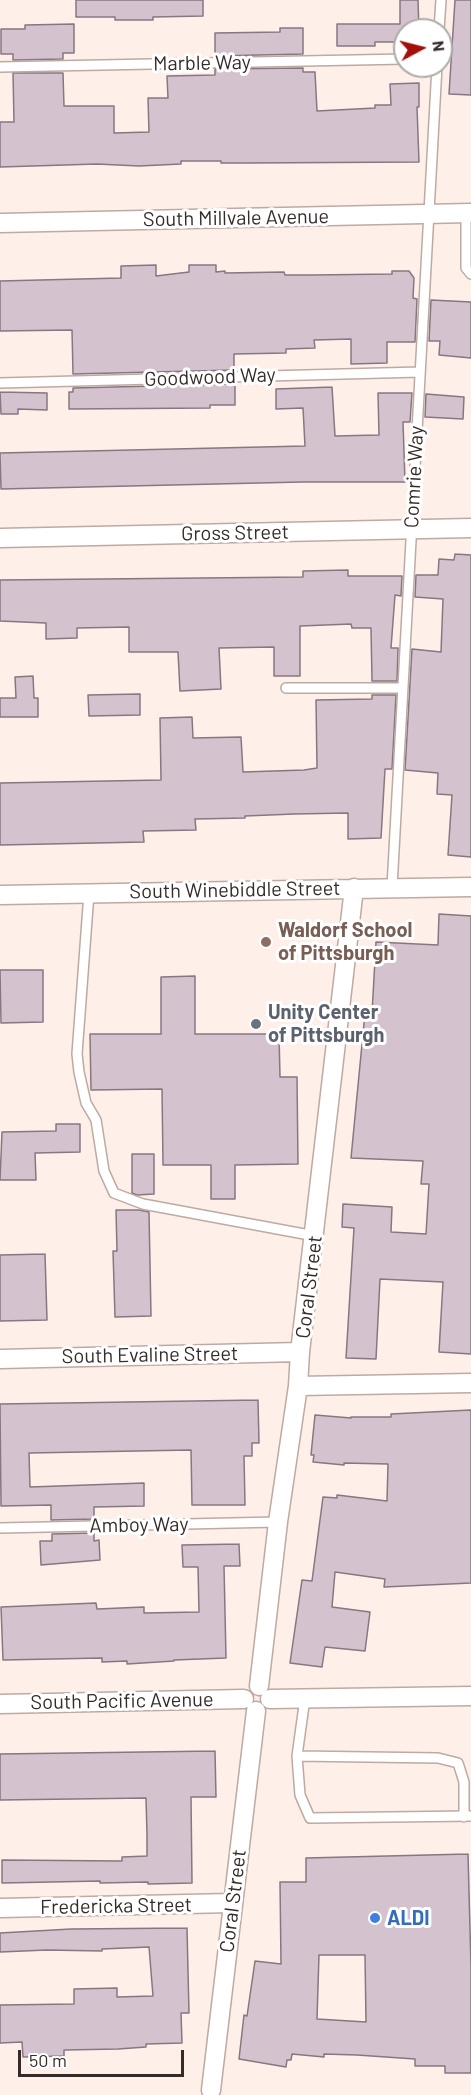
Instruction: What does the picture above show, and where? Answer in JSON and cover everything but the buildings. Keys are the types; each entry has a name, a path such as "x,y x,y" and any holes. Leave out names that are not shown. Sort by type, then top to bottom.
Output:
{"street":[{"name":"South Millvale Avenue","path":"0,223 468,213"},
{"name":"Gross Street","path":"0,538 471,528"},
{"name":"South Winebiddle Street","path":"0,895 471,887"},
{"name":"Coral Street","path":"265,1692 278,1522 298,1386 300,1352 354,888"},
{"name":"South Evaline Street","path":"0,1359 300,1352"},
{"path":"298,1386 471,1383"},
{"path":"250,1705 247,1691 252,1687 265,1692 305,1698 471,1696"},
{"name":"South Pacific Avenue","path":"0,1704 250,1705"},
{"name":"Coral Street","path":"210,2094 232,1903 250,1705"},
{"name":"Fredericka Street","path":"0,1908 232,1903"}],"lane":[{"path":"440,18 441,0"},
{"name":"Marble Way","path":"0,67 393,59"},
{"name":"Comrie Way","path":"392,887 436,78"},
{"path":"468,213 466,268 471,274"},
{"name":"Goodwood Way","path":"0,383 420,372"},
{"path":"286,688 402,688"},
{"path":"89,893 77,1054 86,1103 96,1120 104,1171 114,1193 143,1204 315,1236"},
{"name":"Amboy Way","path":"0,1528 278,1522"},
{"path":"297,1756 438,1758 458,1764 464,1782 467,1816 310,1818 300,1795 297,1756 305,1698"}],"place":[{"name":"Waldorf School of Pittsburgh","path":"266,942"},
{"name":"Unity Center of Pittsburgh","path":"256,1024"},
{"name":"ALDI","path":"375,1918"}]}
